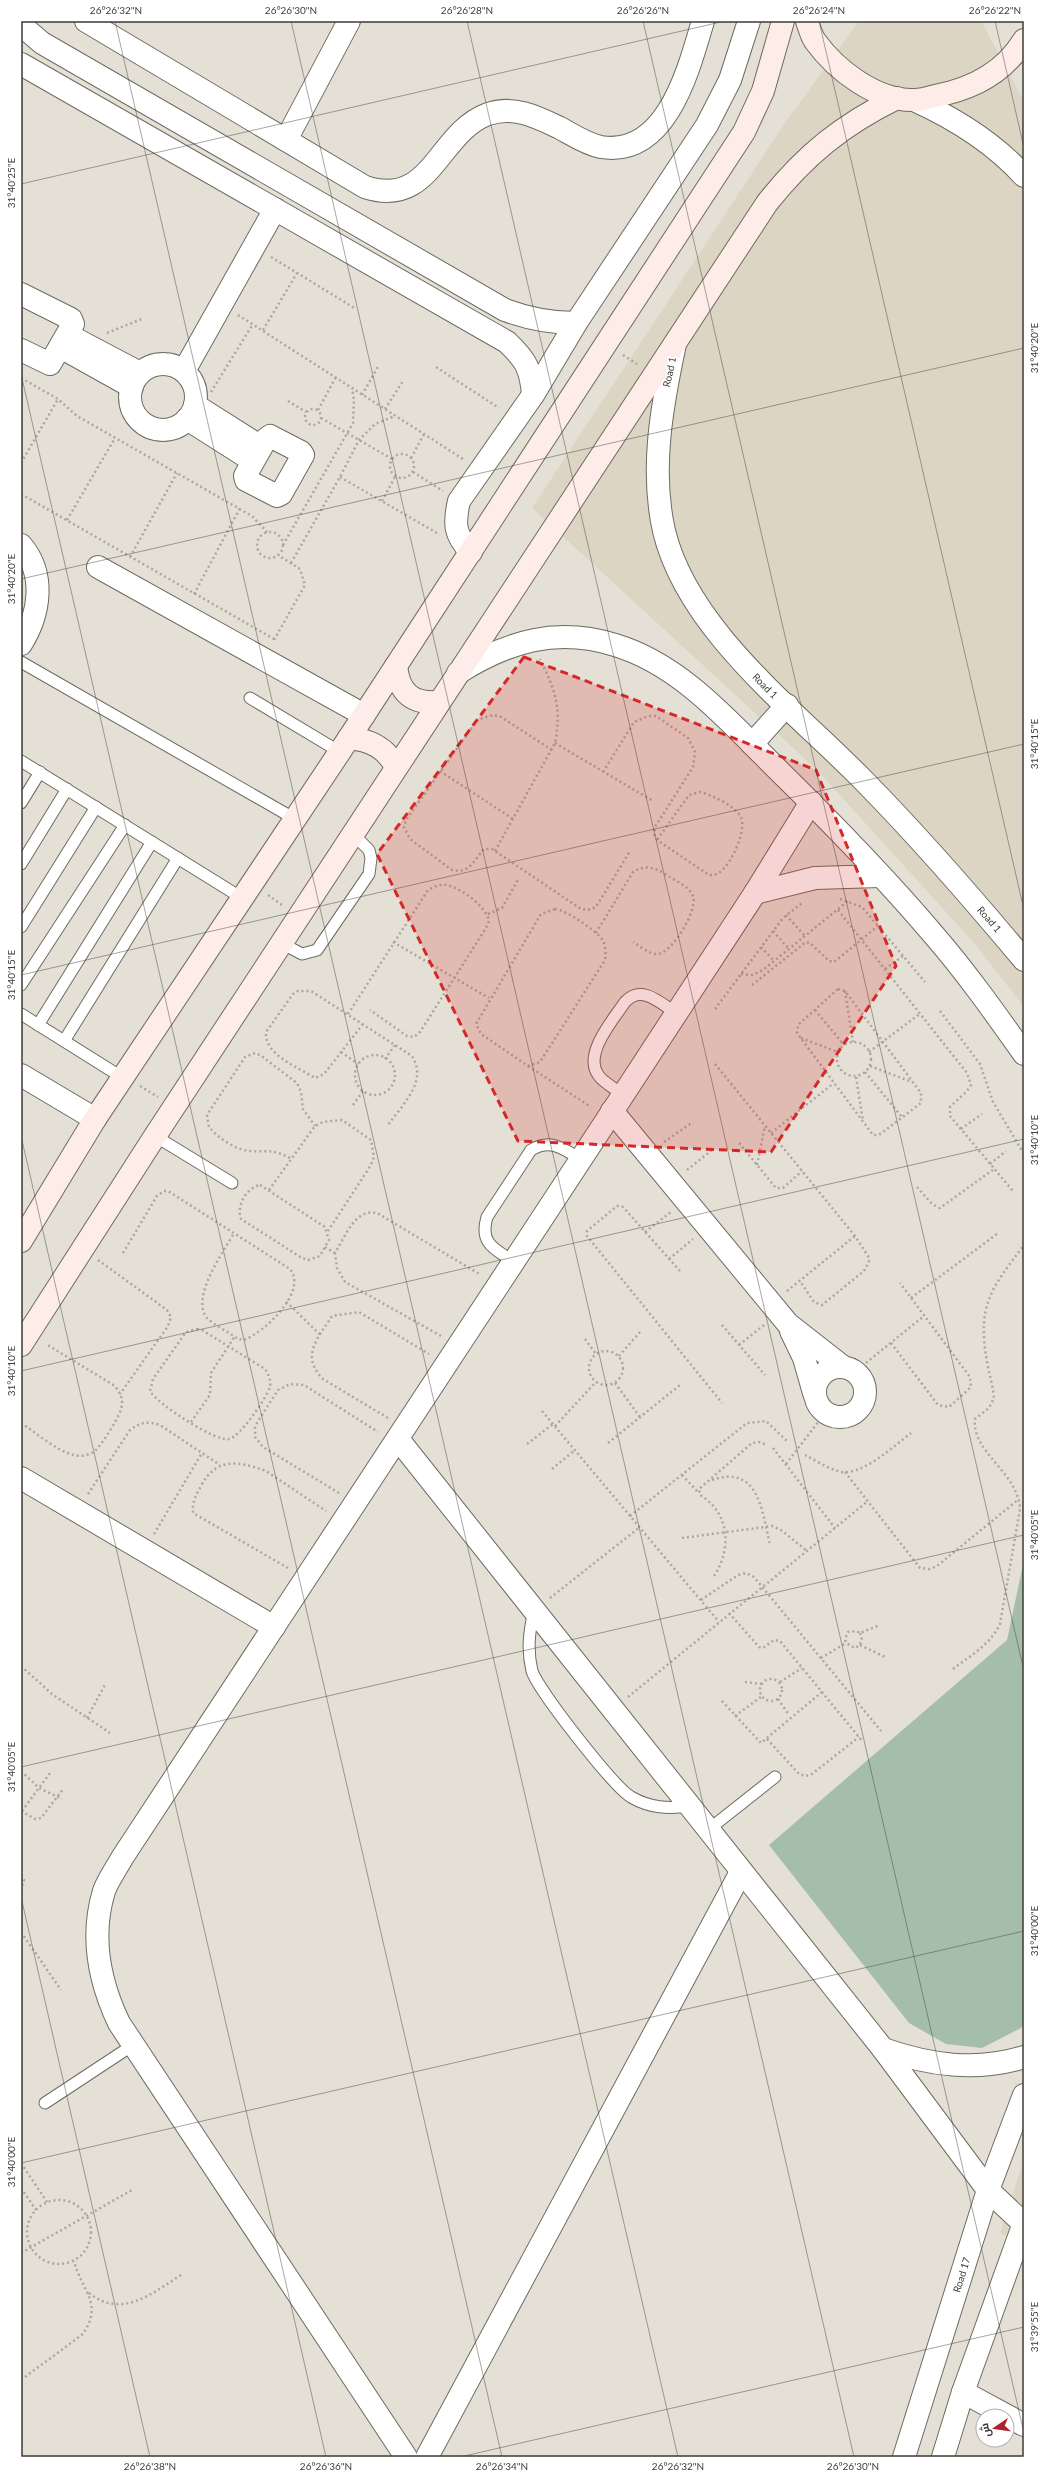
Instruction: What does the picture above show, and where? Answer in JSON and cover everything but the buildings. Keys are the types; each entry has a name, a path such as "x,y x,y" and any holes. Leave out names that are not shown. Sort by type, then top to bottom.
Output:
{"street":[{"path":"86,21 365,187 378,191 400,188 420,180 429,172 461,130 475,120 491,113 505,111 531,114 599,147 628,145 647,136 670,106 688,72 703,21"},
{"path":"286,140 349,21"},
{"path":"465,547 455,519 459,501 533,395 576,323 707,125 730,80 749,21"},
{"path":"21,1241 96,1119 396,666 465,547 607,344 744,132 763,90 783,21"},
{"path":"807,21 815,40 841,70 874,90 906,99 942,113 969,128 994,147 1024,176"},
{"path":"21,25 42,43 505,310 528,319 552,323 576,323"},
{"path":"25,1339 83,1250 154,1136 767,203 788,177 812,152 838,131 867,113 906,99 956,92 986,80 1015,55 1024,40"},
{"path":"21,64 506,342 522,356 531,374 533,395"},
{"path":"184,371 275,209"},
{"path":"21,294 71,319 73,324 70,341 50,364 21,350"},
{"path":"70,341 136,380"},
{"name":"Road 1","path":"675,344 665,392 659,438 658,485 664,531 678,572 696,604 726,643 854,770 933,853 1024,960"},
{"path":"166,364 184,371 194,386 194,411 177,426 168,429 150,427 135,414 131,401 136,380 148,367 166,364"},
{"path":"194,411 257,454"},
{"path":"21,545 32,564 37,580 38,596 30,629 21,644"},
{"path":"98,567 364,715"},
{"path":"458,673 481,658 506,647 531,640 558,637 585,638 616,645 646,657 674,674 752,744 811,802 880,876 938,941 984,998 1024,1054"},
{"path":"396,666 398,679 404,691 414,699 426,703 439,702"},
{"path":"752,744 788,705"},
{"path":"345,745 361,739 382,749 396,768"},
{"path":"406,2457 119,2023 106,1996 98,1961 97,1925 105,1890 122,1858 615,1108 755,893 811,802"},
{"path":"755,893 815,878 880,876"},
{"path":"21,1075 96,1119"},
{"path":"615,1108 647,1153 779,1314 804,1358 817,1404 825,1413 834,1417 844,1418 853,1414 860,1408 865,1399 865,1389 862,1379 779,1314"},
{"path":"814,1393 816,1382 822,1373 832,1368 849,1369"},
{"path":"399,1437 534,1611 883,2049 988,2190 1024,2224 963,2392 943,2457"},
{"path":"21,1478 274,1627"},
{"path":"427,2457 741,1872"},
{"path":"883,2049 934,2064 961,2066 987,2065 1024,2057"},
{"name":"Road 17","path":"904,2457 988,2190 1024,2095"},
{"path":"963,2392 1024,2425"}],"lane":[{"path":"21,662 295,819"},
{"path":"250,698 345,745"},
{"path":"21,761 178,858 247,892"},
{"path":"21,803 40,772"},
{"path":"21,864 67,789"},
{"path":"21,927 96,807"},
{"path":"21,985 125,825"},
{"path":"281,943 302,954 317,950 369,874 371,858 369,850 353,834"},
{"path":"38,1025 152,842"},
{"path":"64,1041 178,858"},
{"path":"615,1108 599,1076 593,1058 595,1049 625,1002 631,996 639,993 647,994 676,1013"},
{"path":"21,1014 124,1077"},
{"path":"154,1136 232,1183"},
{"path":"514,1262 490,1245 485,1236 485,1226 488,1217 535,1148 547,1144 555,1144 581,1159"},
{"path":"534,1611 529,1631 528,1652 533,1672 542,1691 614,1782 630,1796 649,1805 669,1808 690,1806"},
{"path":"708,1830 775,1777"},
{"path":"45,2103 133,2044"}],"path":[{"path":"253,247 356,309"},
{"path":"263,330 297,273"},
{"path":"221,304 481,470"},
{"path":"70,341 144,318"},
{"path":"194,411 253,324"},
{"path":"607,344 654,376"},
{"path":"362,395 379,365"},
{"path":"436,366 516,419"},
{"path":"336,377 318,410 321,418 392,459"},
{"path":"21,378 58,399 78,416 115,438 240,508 252,516 267,532 278,534 283,544"},
{"path":"385,409 403,381"},
{"path":"278,555 353,423 354,412 352,388"},
{"path":"21,463 58,399"},
{"path":"288,401 306,412"},
{"path":"306,412 314,409 318,410"},
{"path":"306,412 306,421 310,424 318,423 321,418"},
{"path":"291,563 340,477 359,440 375,424 395,416"},
{"path":"411,458 424,434"},
{"path":"67,520 115,438"},
{"path":"401,454 411,458 414,462 413,472 405,478 396,477 390,469 392,459 401,454"},
{"path":"413,472 459,501"},
{"path":"130,557 177,473"},
{"path":"340,477 465,547"},
{"path":"382,501 396,477"},
{"path":"21,494 274,639"},
{"path":"194,594 240,508"},
{"path":"264,658 305,585 300,569 278,555 267,557 258,550 258,539 267,532"},
{"path":"495,851 552,750 558,725 559,708 555,690 531,640"},
{"path":"552,750 501,717 485,716 471,725 406,820 404,827 410,839 452,870 459,871 470,867 484,849 488,848 495,851 581,909 588,910 596,907 630,851"},
{"path":"603,772 634,722 640,718 656,716 688,738 695,752 693,767 655,827 654,834 657,840 709,875 715,875 725,868 743,834 743,826 736,810 700,792 689,795 657,840"},
{"path":"555,742 653,801"},
{"path":"440,770 513,819"},
{"path":"596,933 633,872 639,868 652,867 689,890 693,897 692,913 670,948 665,952 651,953 633,942"},
{"path":"488,914 502,908 519,878"},
{"path":"348,1014 393,942 428,890 436,885 453,887 484,908 488,914 489,921 486,928 420,1032 414,1037 407,1036 370,1010"},
{"path":"247,892 299,916"},
{"path":"834,897 862,907 925,982"},
{"path":"715,1009 761,946 786,915 806,901"},
{"path":"741,974 758,973 848,901"},
{"path":"528,1066 540,1062 604,960 605,946 596,933 562,910 548,910 541,914 477,1018 477,1030 528,1066 615,1108"},
{"path":"838,910 970,1078 970,1085 967,1091 950,1107 950,1116 1013,1191"},
{"path":"786,915 805,936"},
{"path":"752,985 806,942 810,943 829,961 834,962 878,926"},
{"path":"773,931 789,949"},
{"path":"393,942 490,998"},
{"path":"761,946 774,961"},
{"path":"885,969 903,956"},
{"path":"838,989 845,991 921,1093 922,1100 876,1136 864,1123 800,1038 796,1027 838,989"},
{"path":"363,1024 321,1077 314,1078 271,1050 265,1039 266,1032 293,994 298,991 311,991 348,1014 412,1056 418,1065 419,1075 416,1085 388,1125"},
{"path":"845,991 853,1042"},
{"path":"814,1010 844,1045"},
{"path":"940,1011 980,1064 993,1102 1024,1154"},
{"path":"869,1052 921,1014"},
{"path":"800,1038 838,1052"},
{"path":"853,1042 862,1045 869,1052 870,1066 865,1072 856,1077 844,1074 840,1070 838,1064 838,1052 844,1045 853,1042"},
{"path":"385,1059 395,1045"},
{"path":"341,1052 358,1064"},
{"path":"290,1158 270,1150 251,1152 239,1149 209,1127 207,1116 245,1057 255,1053 260,1055 297,1083 301,1092 303,1109 315,1126"},
{"path":"374,1055 385,1059 393,1069 394,1081 391,1087 380,1095 368,1094 363,1091 356,1082 354,1076 358,1064 368,1056 374,1055"},
{"path":"715,1064 855,1236 868,1256 869,1262 864,1271 822,1305 814,1302 800,1281"},
{"path":"870,1066 913,1082"},
{"path":"865,1072 902,1117"},
{"path":"124,1077 173,1108"},
{"path":"856,1077 864,1123"},
{"path":"771,1133 834,1083"},
{"path":"353,1105 363,1091"},
{"path":"961,1129 982,1114"},
{"path":"269,1190 290,1158 315,1126 333,1119 342,1120 371,1140 374,1148 371,1165 328,1231"},
{"path":"647,1153 693,1122"},
{"path":"757,1165 765,1125"},
{"path":"739,1143 774,1186 780,1189 802,1171"},
{"path":"672,1183 712,1150"},
{"path":"990,1164 1006,1151"},
{"path":"917,1187 932,1204 940,1208 994,1169"},
{"path":"260,1185 322,1223 328,1231 329,1240 320,1256 308,1260 241,1219 240,1206 250,1190 260,1185"},
{"path":"123,1252 157,1196 164,1190 168,1191 290,1268 295,1274 295,1286 286,1302 275,1318 260,1332 244,1340 207,1318 203,1304 204,1286 234,1233"},
{"path":"645,1232 686,1201"},
{"path":"680,1271 624,1208 617,1206 586,1234 722,1403"},
{"path":"459,1346 346,1282 337,1268 335,1253 354,1221 359,1216 371,1212 377,1213 498,1286"},
{"path":"669,1259 708,1227"},
{"path":"911,1298 997,1234"},
{"path":"739,1345 779,1314 800,1281 855,1236"},
{"path":"953,1669 988,1643 1000,1624 1020,1509 1019,1499 1014,1486 978,1439 974,1428 975,1419 989,1408 994,1398 983,1329 987,1302 1000,1277 1024,1245"},
{"path":"325,1247 335,1253"},
{"path":"83,1250 167,1310 170,1317 168,1326 120,1394"},
{"path":"891,1343 938,1405 949,1407 971,1387 971,1381 900,1283"},
{"path":"286,1302 298,1312 304,1322 321,1335"},
{"path":"399,1437 323,1379 315,1371 312,1361 312,1349 332,1316 360,1312 446,1365"},
{"path":"849,1369 891,1343 924,1316"},
{"path":"722,1325 765,1376"},
{"path":"191,1330 202,1330 228,1346 265,1369 270,1380 268,1392 241,1431 231,1439 219,1439 153,1397 150,1391 153,1379 186,1332 191,1330"},
{"path":"619,1356 640,1332"},
{"path":"191,1422 208,1398 211,1391 209,1379 211,1374 235,1336"},
{"path":"21,1423 65,1451 74,1455 85,1455 94,1451 120,1414 122,1404 120,1394 115,1386 25,1339"},
{"path":"585,1339 596,1354"},
{"path":"611,1351 619,1356 622,1361 623,1373 615,1383 605,1386 596,1382 589,1367 592,1357 596,1354 611,1351"},
{"path":"555,1426 596,1382"},
{"path":"615,1383 640,1417"},
{"path":"356,1504 263,1447 255,1437 255,1426 278,1390 290,1384 304,1385 399,1437"},
{"path":"608,1443 680,1385"},
{"path":"542,1411 719,1622"},
{"path":"786,1464 825,1413"},
{"path":"630,1516 747,1423 766,1421 788,1442"},
{"path":"77,1511 130,1430 139,1423 150,1422 160,1425 220,1465"},
{"path":"527,1444 553,1424"},
{"path":"804,1455 839,1472 845,1472 866,1466 911,1433"},
{"path":"698,1492 752,1444 760,1442 766,1445"},
{"path":"774,1448 835,1528"},
{"path":"552,1469 575,1450"},
{"path":"144,1551 202,1453"},
{"path":"306,1578 193,1512 194,1498 207,1474 220,1465 244,1464 266,1471 343,1522"},
{"path":"845,1472 920,1568 929,1569 937,1566 1019,1499"},
{"path":"682,1475 714,1506 726,1532 725,1555 714,1576"},
{"path":"709,1481 730,1475 739,1476 747,1481 758,1501 770,1545"},
{"path":"613,1710 729,1613 868,1501"},
{"path":"682,1538 765,1526 777,1527 807,1551"},
{"path":"562,1589 640,1527"},
{"path":"701,1600 738,1575 746,1573 754,1577 881,1731"},
{"path":"729,1613 759,1647 763,1648 774,1640 780,1641 863,1742"},
{"path":"846,1643 845,1639 848,1632 856,1631 860,1633 880,1625"},
{"path":"846,1643 855,1648 860,1645 862,1637 860,1633"},
{"path":"821,1658 846,1643"},
{"path":"860,1645 885,1657"},
{"path":"21,1666 52,1694 110,1733"},
{"path":"780,1682 802,1668"},
{"path":"745,1682 761,1684 772,1678 780,1682"},
{"path":"761,1697 769,1701 778,1699 782,1693 780,1682"},
{"path":"87,1718 106,1683"},
{"path":"761,1684 761,1697"},
{"path":"722,1701 758,1742 763,1743 822,1692"},
{"path":"735,1716 761,1697"},
{"path":"778,1699 789,1715"},
{"path":"767,1739 799,1774 806,1776 812,1774 859,1737"},
{"path":"21,1771 39,1788 62,1799"},
{"path":"50,1773 21,1811 35,1819 41,1818 64,1788"},
{"path":"21,1875 24,1880 21,1889"},
{"path":"21,1932 61,1990"},
{"path":"21,2163 47,2202"},
{"path":"21,2188 36,2210"},
{"path":"21,2253 132,2190"},
{"path":"55,2200 70,2202 83,2210 87,2216 91,2233 90,2242 81,2256 74,2261 58,2264 50,2263 36,2254 31,2247 28,2240 28,2224 36,2210 47,2202 55,2200"},
{"path":"74,2261 81,2283 88,2292 100,2301 113,2305 126,2304 138,2300 181,2275"},
{"path":"25,2377 83,2334 92,2314 88,2292"}],"highlighted area":[{"path":"524,657 816,770 896,966 771,1152 518,1141 377,854"}],"shaded area":[{"path":"859,21 981,21 1024,101 1024,1007 975,944 818,771 532,508 785,123"},
{"path":"1024,2159 1024,2246 1000,2233"}],"green space":[{"path":"1024,1560 1024,2024 1021,2028 982,2048 946,2044 909,2023 769,1845 1007,1640"}]}
